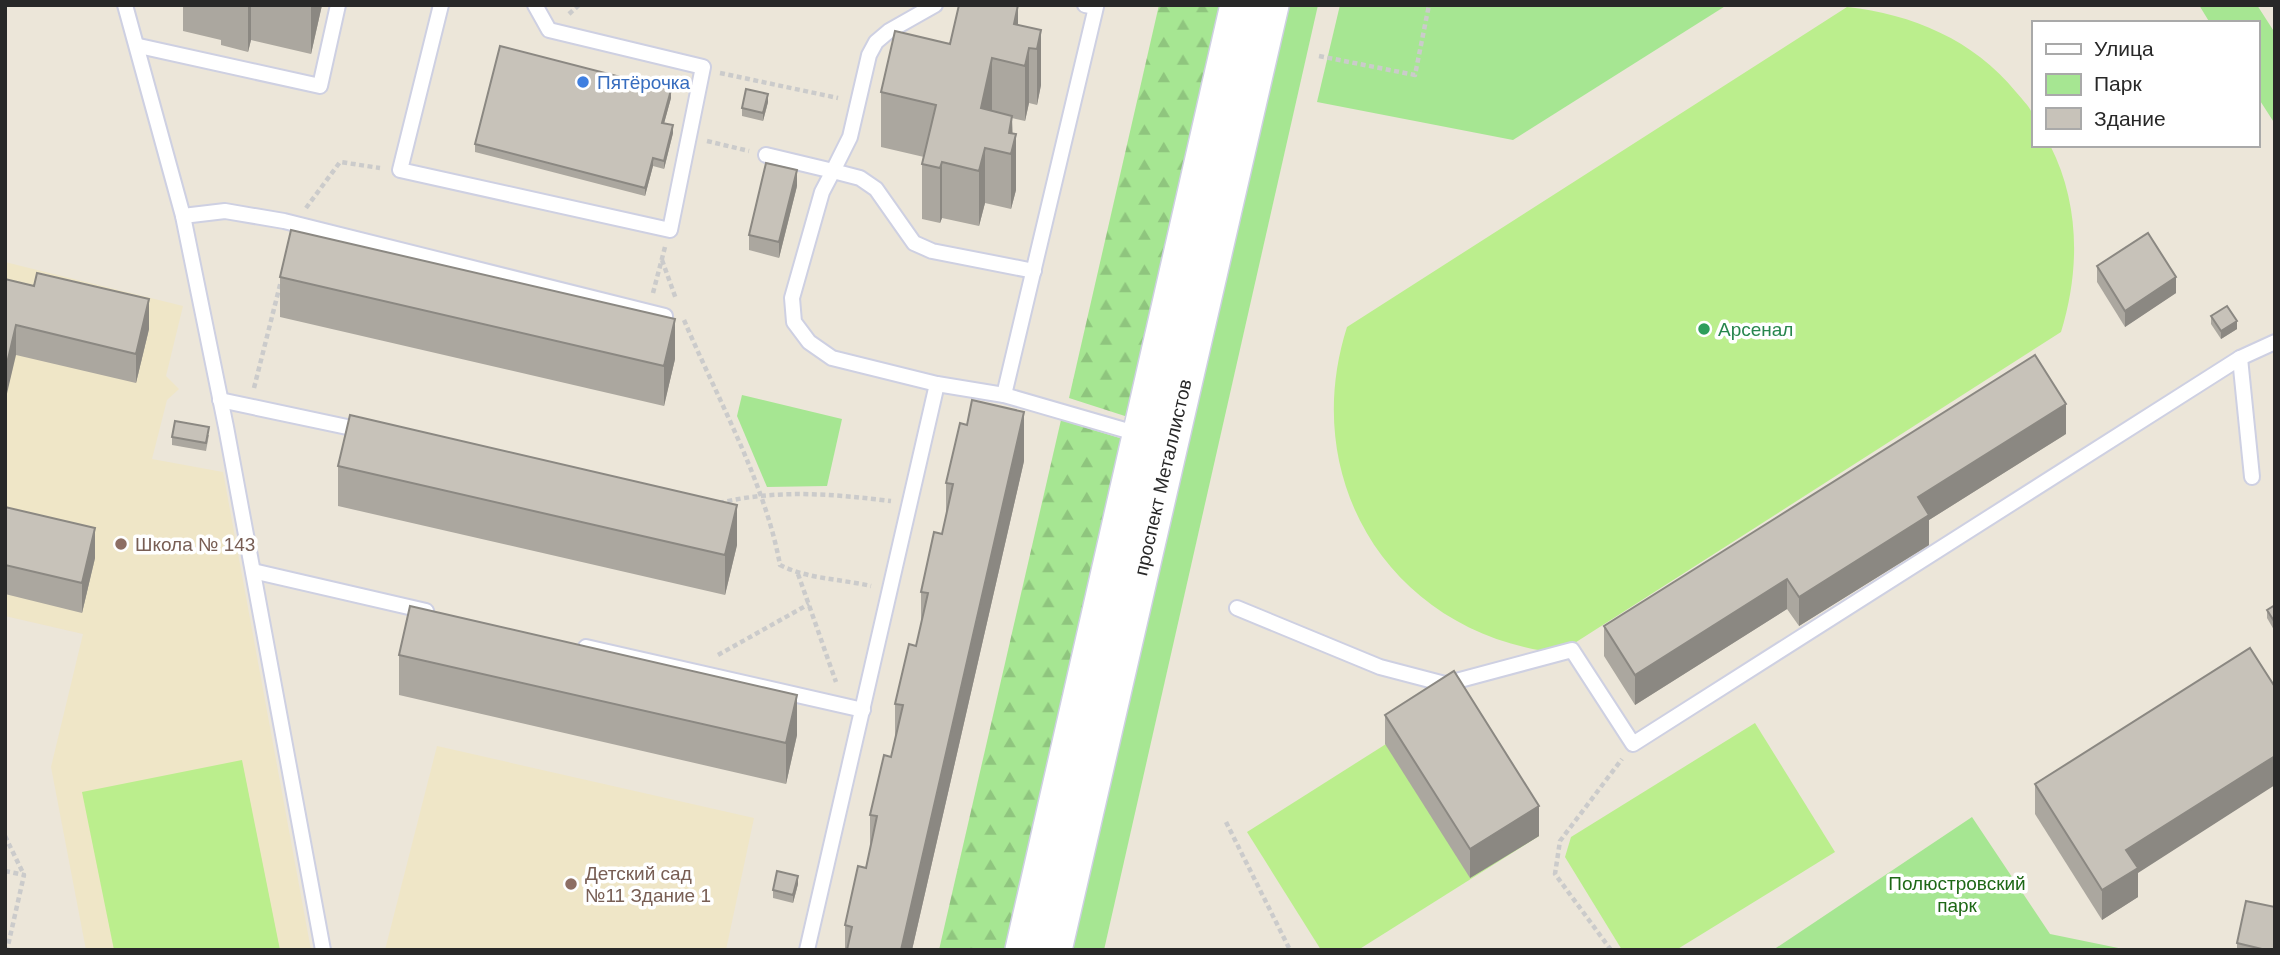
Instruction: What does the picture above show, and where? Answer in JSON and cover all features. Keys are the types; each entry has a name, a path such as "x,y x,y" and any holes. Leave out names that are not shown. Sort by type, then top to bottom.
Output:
{"street":[{"name":"проспект Металлистов","path":"1054,950 1238,5"},
{"name":"проспект Металлистов","path":"1023,950 1155,438 1271,5"}],"lane":[{"path":"125,5 139,46 183,216 253,571 323,950"},
{"path":"139,46 320,86 338,5"},
{"path":"441,5 400,170 670,230 703,67 550,30 535,5"},
{"path":"935,5 876,42 869,55 850,137 822,192 792,298 794,322 808,342 832,358 937,384 1004,395 1155,438"},
{"path":"1004,395 1093,6"},
{"path":"766,155 860,178 876,189 914,243 932,251 1034,271"},
{"path":"183,216 225,211 296,224 665,316"},
{"path":"1237,608 1380,667 1446,684 1572,650 1633,744 2240,358 2275,342"},
{"path":"2240,358 2252,477"},
{"path":"807,950 937,384"},
{"path":"220,400 385,436"},
{"path":"253,571 439,614"},
{"path":"571,643 863,710"}],"path":[{"path":"1319,56 1415,75 1429,5"},
{"path":"703,67 858,103"},
{"path":"689,136 766,155"},
{"path":"296,224 340,163 400,170"},
{"path":"647,312 670,230"},
{"path":"662,260 774,530 780,565 798,574 828,576 890,590"},
{"path":"250,406 282,276"},
{"path":"708,506 760,494 833,494 910,503"},
{"path":"798,574 844,705"},
{"path":"689,670 809,604"},
{"path":"1611,950 1555,874 1560,841 1633,744"},
{"path":"1226,822 1290,950"},
{"path":"5,836 24,875 7,950"},
{"path":"5,870 24,875"}],"shaded area":[{"name":"Школа № 143","path":"5,262 183,306 166,376 179,389 167,400 152,459 223,472 311,950 86,950 51,767 83,634 5,616"},
{"name":"Детский сад №11 Здание 1","path":"437,746 754,818 726,950 385,950"}],"green space":[{"path":"1159,5 1221,5 1128,417 1069,398"},
{"path":"1288,5 1318,5 1104,950 1071,950"},
{"path":"1340,5 1727,5 1513,140 1317,102"},
{"path":"2199,5 2257,5 2275,33 2275,124 2259,99 2259,21 2209,21"},
{"name":"Арсенал","path":"1847,7 1918,23 1961,44 1999,74 2032,113 2032,147 2051,147 2060,167 2072,214 2072,285 2061,332 1559,653 1500,640 1449,617 1406,583 1372,542 1349,494 1336,442 1335,385 1347,327"},
{"path":"742,395 842,419 827,486 767,487 737,416"},
{"path":"1061,420 1123,439 1007,950 939,950"},
{"path":"1454,701 1539,836 1358,950 1321,950 1247,832"},
{"path":"1755,723 1835,852 1676,950 1622,950 1565,857 1571,837"},
{"path":"242,760 280,950 114,950 82,792"},
{"name":"Полюстровский парк","path":"1972,817 2050,934 2128,950 1773,950"}],"building":[{"path":"959,5 1018,5 1014,24 1041,30 1037,49 1029,48 1025,66 992,58 981,108 1012,116 1009,133 1016,134 1011,154 985,148 979,171 942,162 940,168 922,164 936,105 881,92 895,31 950,44"},
{"path":"500,46 671,90 662,123 673,125 664,161 653,158 645,188 475,144"},
{"path":"746,89 768,94 763,113 742,108"},
{"path":"766,163 797,170 779,242 749,235"},
{"path":"291,230 675,319 664,366 280,277"},
{"path":"2148,233 2176,277 2125,311 2097,266"},
{"path":"37,273 149,299 136,354 16,325 5,372 5,279 34,286"},
{"path":"2227,306 2237,321 2221,331 2211,316"},
{"path":"2035,355 2066,404 1918,497 1929,515 1799,597 1787,579 1635,675 1604,626"},
{"path":"972,400 1024,412 901,950 847,950 852,927 845,925 858,866 866,868 877,816 870,815 884,755 891,757 903,705 895,704 909,644 916,646 928,593 921,592 934,532 942,534 953,484 946,483 960,423 967,425"},
{"path":"350,415 737,505 725,555 338,466"},
{"path":"175,421 209,427 206,443 172,437"},
{"path":"5,507 95,528 82,583 5,565"},
{"path":"2275,605 2275,621 2274,621 2267,610"},
{"path":"410,606 797,695 786,743 399,655"},
{"path":"2250,648 2275,687 2275,756 2126,850 2138,868 2102,890 2035,784"},
{"path":"1454,671 1539,806 1470,849 1385,715"},
{"path":"777,871 798,876 793,895 773,890"},
{"path":"2246,901 2275,907 2275,950 2237,943"}],"place":[{"name":"Пятёрочка","path":"583,82"},
{"name":"Арсенал","path":"1704,329"},
{"name":"Школа № 143","path":"121,544"},
{"name":"Детский сад №11 Здание 1","path":"571,884"}]}
